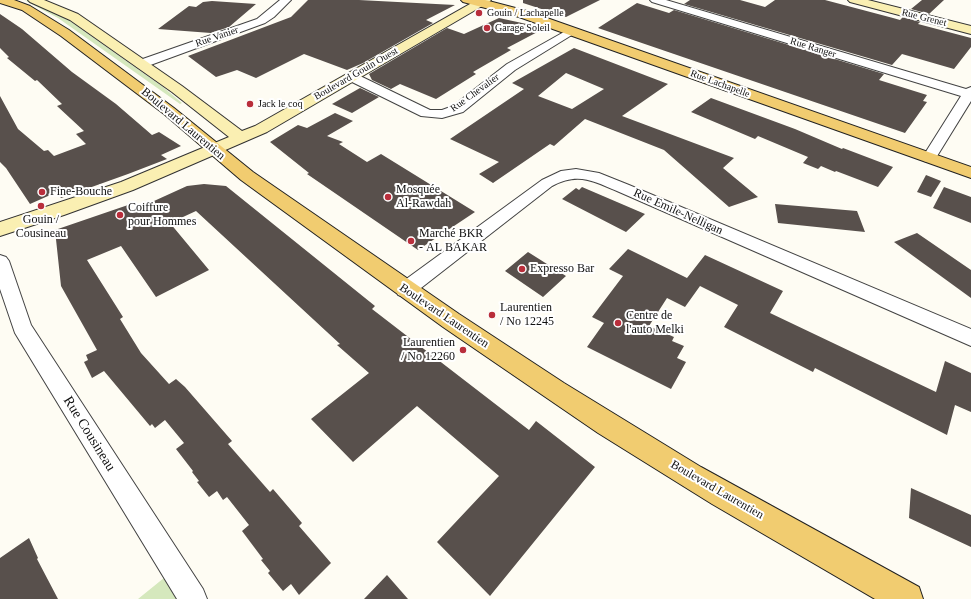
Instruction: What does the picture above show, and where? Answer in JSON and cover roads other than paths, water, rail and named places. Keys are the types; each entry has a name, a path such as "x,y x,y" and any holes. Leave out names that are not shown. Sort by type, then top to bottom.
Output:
{"main road":[{"name":"Rue Lachapelle","path":"467,0 483,1 515,11 971,173"},
{"name":"Boulevard Laurentien","path":"8,1 26,8 65,33 169,111 214,150 248,176 405,290 537,378 661,457 907,599"}],"street":[{"name":"Boulevard Laurentien","path":"34,0 74,17 177,89 241,138"},
{"name":"Rue Vanier","path":"141,64 261,21 286,0"},
{"name":"Rue Ranger","path":"655,0 970,94"},
{"name":"Rue Grenet","path":"854,0 971,30"},
{"name":"Boulevard Gouin Ouest","path":"0,229 97,198 261,129 483,1"},
{"name":"Rue Chevalier","path":"352,77 426,113 449,113 458,109 511,67 571,31"},
{"path":"929,158 970,94"},
{"name":"Rue Emile-Nelligan","path":"405,290 551,180 562,174 577,173 593,176 623,188 971,338"},
{"name":"Rue Cousineau","path":"0,261 22,327 193,599"}],"place":[{"name":"Gouin / Lachapelle","path":"479,13"},
{"name":"Garage Soleil","path":"487,28"},
{"name":"Jack le coq","path":"250,104"},
{"name":"Fine-Bouche","path":"42,192"},
{"name":"Mosquée Al-Rawdah","path":"388,197"},
{"name":"Gouin / Cousineau","path":"41,206"},
{"name":"Coiffure pour Hommes","path":"120,215"},
{"name":"Marché BKR - AL BAKAR","path":"411,241"},
{"name":"Expresso Bar","path":"522,269"},
{"name":"Laurentien / No 12245","path":"492,315"},
{"name":"Centre de l'auto Melki","path":"618,323"},
{"name":"Laurentien / No 12260","path":"463,350"}]}
